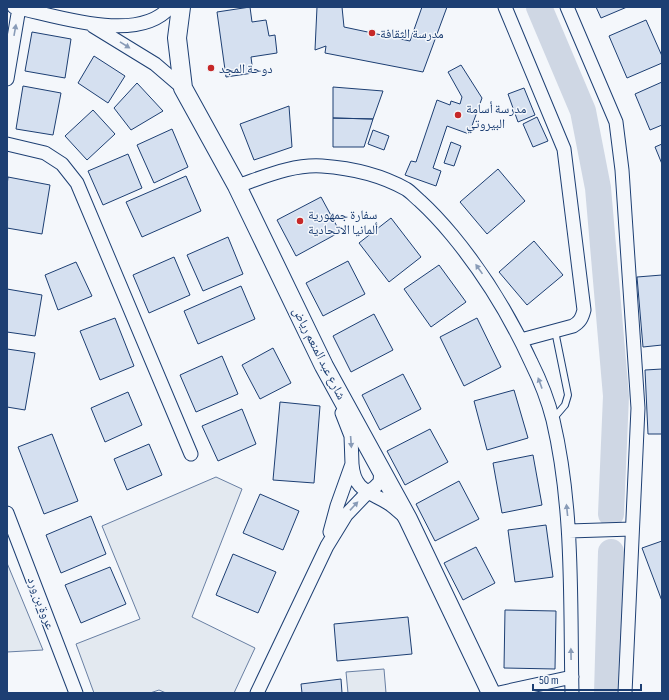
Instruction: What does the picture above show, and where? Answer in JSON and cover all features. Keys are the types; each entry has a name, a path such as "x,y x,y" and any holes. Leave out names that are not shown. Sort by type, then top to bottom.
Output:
{"main road":[{"name":"شارع عبد المنعم رياض","path":"181,7 177,38 182,88 237,186 324,366 408,519 491,693"}],"street":[{"path":"7,79 17,7 92,25 124,26 149,22 167,11 170,7"},
{"path":"505,7 564,149 584,310 583,317 578,323 521,340"},
{"path":"567,7 616,122 622,170 638,408 625,693"},
{"path":"92,25 155,64 182,88"},
{"path":"7,144 46,153 62,164 77,183 191,454"},
{"path":"237,186 287,169 320,166 349,169 378,176 407,190 436,216 468,254 498,298 521,340 540,381 553,419 564,480 569,531 572,693"},
{"path":"324,366 351,436 353,474 356,481 360,488 390,504 408,519"},
{"path":"327,546 337,506 352,464"},
{"path":"257,693 327,546 346,514 380,482 381,469"},
{"name":"عروة بن ورد","path":"7,513 76,693"},
{"path":"569,531 632,529"},
{"path":"498,693 572,677"}],"lane":[{"path":"553,419 565,405 568,395 555,331"}],"shaded area":[{"path":"216,477 242,489 192,617 255,648 234,693 166,693 159,690 150,693 94,693 76,644 140,619 102,526"},
{"path":"7,563 43,650 7,652"},
{"path":"384,669 386,693 348,693 346,672"}],"building":[{"path":"250,7 252,22 266,20 269,36 275,35 277,53 251,57 253,73 226,77 217,12"},
{"path":"317,7 342,7 344,27 410,41 422,7 447,7 423,72 325,53 326,46 315,50"},
{"path":"596,7 627,7 601,18"},
{"path":"646,20 662,56 662,63 627,78 609,36"},
{"path":"32,32 71,39 65,78 25,71"},
{"path":"94,56 125,76 108,103 78,83"},
{"path":"461,65 482,98 469,134 447,126 433,168 441,171 436,186 405,175 411,161 416,162 437,100 450,105 451,101 460,104 462,97 448,72"},
{"path":"662,82 662,125 650,130 635,94"},
{"path":"137,83 163,111 131,130 114,108"},
{"path":"23,86 61,93 53,135 16,129"},
{"path":"333,87 383,91 373,119 333,118"},
{"path":"524,88 535,115 518,122 508,94"},
{"path":"289,106 292,147 254,160 240,124"},
{"path":"93,110 115,134 87,160 65,136"},
{"path":"537,117 548,141 533,147 523,124"},
{"path":"333,118 373,119 364,147 333,147"},
{"path":"172,129 188,167 154,183 137,145"},
{"path":"373,130 389,136 384,150 368,144"},
{"path":"451,142 461,146 454,166 444,163"},
{"path":"662,144 662,164 655,147"},
{"path":"128,154 142,188 103,205 88,171"},
{"path":"498,169 525,201 487,234 460,202"},
{"path":"186,176 201,211 142,237 126,202"},
{"path":"8,177 50,185 42,234 7,228"},
{"path":"321,197 340,232 296,256 277,220"},
{"path":"391,218 421,257 389,282 359,243"},
{"path":"228,237 243,274 203,291 187,255"},
{"path":"534,241 563,275 527,305 499,272"},
{"path":"174,257 190,295 149,313 133,275"},
{"path":"348,261 365,294 323,316 306,283"},
{"path":"76,262 92,296 58,310 45,275"},
{"path":"439,265 466,302 431,327 404,289"},
{"path":"662,275 662,345 643,347 637,277"},
{"path":"241,286 255,319 198,344 184,311"},
{"path":"7,289 42,295 35,336 7,332"},
{"path":"374,314 393,350 351,372 333,336"},
{"path":"115,318 134,366 100,380 80,331"},
{"path":"477,318 501,367 464,386 440,337"},
{"path":"273,348 291,383 260,399 242,365"},
{"path":"7,349 35,353 25,410 7,407"},
{"path":"222,356 238,394 196,412 180,375"},
{"path":"662,369 662,434 648,434 645,370"},
{"path":"403,374 421,409 380,430 362,395"},
{"path":"514,390 528,438 487,450 474,401"},
{"path":"128,392 142,425 105,442 91,408"},
{"path":"280,402 320,406 314,483 273,480"},
{"path":"242,409 256,444 218,461 202,426"},
{"path":"430,429 448,462 405,485 387,451"},
{"path":"52,434 78,501 44,514 18,447"},
{"path":"149,444 162,475 127,490 114,459"},
{"path":"533,455 542,505 502,513 493,463"},
{"path":"459,481 479,519 435,541 416,504"},
{"path":"260,494 299,511 283,550 243,533"},
{"path":"91,516 106,554 61,573 46,535"},
{"path":"546,525 553,577 515,582 508,530"},
{"path":"662,541 662,601 642,548"},
{"path":"476,547 495,583 463,600 444,563"},
{"path":"233,554 276,572 258,613 216,595"},
{"path":"110,567 126,604 81,623 65,585"},
{"path":"505,610 556,611 555,669 504,668"},
{"path":"408,617 412,654 337,661 334,624"},
{"path":"341,679 342,693 302,693 301,684"}],"waterway":[{"path":"539,7 583,111 598,188 616,396 611,514"},
{"path":"607,693 611,552"}],"place":[{"name":"مدرسة الثقافة","path":"372,33"},
{"name":"دوحة المجد","path":"211,68"},
{"name":"مدرسة أسامة البيروتي","path":"458,115"},
{"name":"سفارة جمهورية ألمانيا الاتحادية","path":"300,221"}]}
